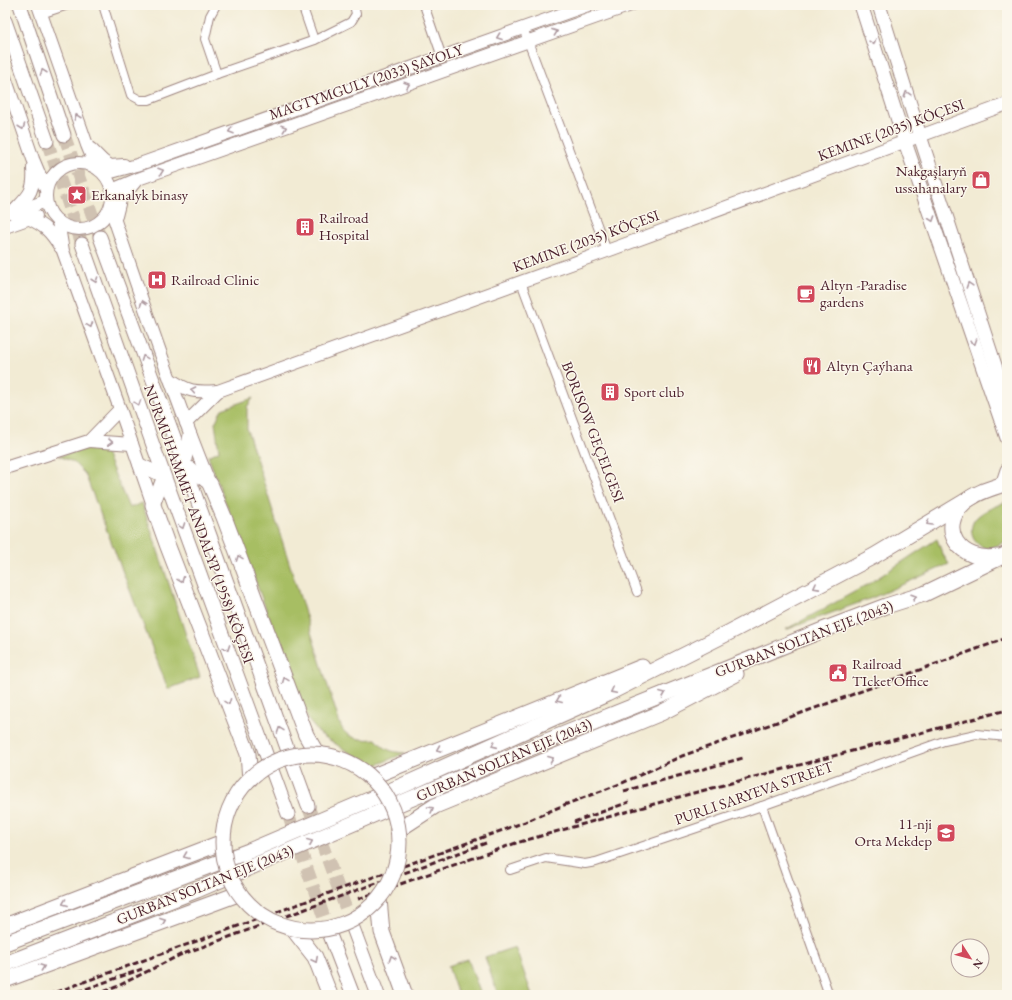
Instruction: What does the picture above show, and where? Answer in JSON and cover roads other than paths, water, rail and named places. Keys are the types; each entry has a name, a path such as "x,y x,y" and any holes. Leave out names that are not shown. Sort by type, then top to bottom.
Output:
{"highway":[{"path":"210,484 224,517 306,735 317,754"},
{"name":"GURBAN SOLTAN EJE (2043)","path":"5,943 249,851 404,786 607,694 730,632 874,556 974,496 1004,484"},
{"name":"GURBAN SOLTAN EJE (2043)","path":"974,496 965,502 952,523 952,530 957,543 962,549 981,558 1004,555"},
{"path":"153,505 248,754 250,779"},
{"name":"GURBAN SOLTAN EJE (2043)","path":"5,964 197,890 537,745 823,630 886,606 924,594 1004,555"},
{"path":"398,830 435,806 661,713 823,630"},
{"path":"370,777 730,632"},
{"path":"317,754 339,758 359,768 370,777 384,792 394,810 398,830 399,852 393,873 379,899 349,922 331,928 312,931 293,929 268,920 251,908 238,894 228,872 222,842 226,819 237,796 250,779 272,763 294,756 317,754"},
{"path":"5,926 222,842"},
{"path":"5,980 238,894"},
{"path":"379,899 382,932 405,995"},
{"path":"293,929 315,957 330,995"}],"main road":[{"path":"20,5 64,135"},
{"name":"MAGTYMGULY (2033) ŞAÝOLY","path":"100,170 137,164 588,5"},
{"name":"MAGTYMGULY (2033) ŞAÝOLY","path":"112,196 138,179 631,5"},
{"path":"861,5 905,142 1007,438"},
{"path":"879,5 1007,402"},
{"path":"39,9 87,145 100,170 110,182 115,221 188,429 210,484"},
{"path":"5,21 47,142"},
{"path":"5,77 54,217 63,251 153,505"},
{"name":"KEMINE (2035) KÖÇESI","path":"188,429 218,391 607,251 1007,104"},
{"path":"87,145 110,166 137,164"},
{"path":"9,214 28,196 34,183 33,158"},
{"path":"9,214 46,195 50,180 56,172 65,166 75,163 86,163 100,170"},
{"path":"115,221 120,200 138,179"},
{"path":"5,227 28,218 54,217 68,227 79,229 90,227 100,221 108,212 112,196"},
{"path":"28,218 45,227 52,234 63,251"},
{"name":"NURMUHAMMET ANDALYP (1958) KÖÇESI","path":"100,237 308,806"},
{"name":"NURMUHAMMET ANDALYP (1958) KÖÇESI","path":"82,244 164,476 288,814"},
{"name":"NURMUHAMMET ANDALYP (1958) KÖÇESI","path":"170,379 188,390 196,392 218,391"},
{"path":"89,441 120,409"},
{"path":"188,429 184,464 210,484"},
{"path":"5,468 89,441 132,444"},
{"path":"140,465 164,476 153,505"},
{"path":"1004,484 1007,470"},
{"path":"353,928 378,995"},
{"path":"330,935 353,995"}],"street":[{"path":"39,9 68,5"},
{"path":"102,5 131,95 140,100 149,100 314,40 351,22 356,14 354,5"},
{"path":"217,5 210,16 206,39 217,74"},
{"path":"302,5 314,40"},
{"path":"424,5 442,57"},
{"path":"523,28 607,251"},
{"name":"BORISOW GEÇELGESI","path":"521,282 637,592"},
{"name":"PURLI SARYEVA STREET","path":"510,870 546,858 585,864 596,862 762,806 944,741 976,734 1007,737"},
{"path":"762,806 829,995"}],"tunnel":[{"path":"64,135 100,237"},
{"path":"47,141 82,244"},
{"path":"308,806 353,928"},
{"path":"288,814 330,935"}],"railway":[{"path":"48,995 525,822 564,805 620,784 682,756 1007,638"},
{"path":"358,899 516,843 686,795 1007,710"},
{"path":"624,791 743,758"},
{"path":"574,822 629,802"},
{"path":"95,995 116,987 180,955 486,843"},
{"path":"69,995 142,969"}],"place":[{"name":"Nakgaşlaryň ussahanalary","path":"981,180"},
{"name":"Erkanalyk binasy","path":"77,195"},
{"name":"Railroad Hospital","path":"305,227"},
{"name":"Railroad Clinic","path":"157,280"},
{"name":"Altyn -Paradise gardens","path":"806,294"},
{"name":"Altyn Çaýhana","path":"812,366"},
{"name":"Sport club","path":"610,392"},
{"name":"Railroad TIcket Office","path":"838,673"},
{"name":"11-nji Orta Mekdep","path":"946,833"}]}
